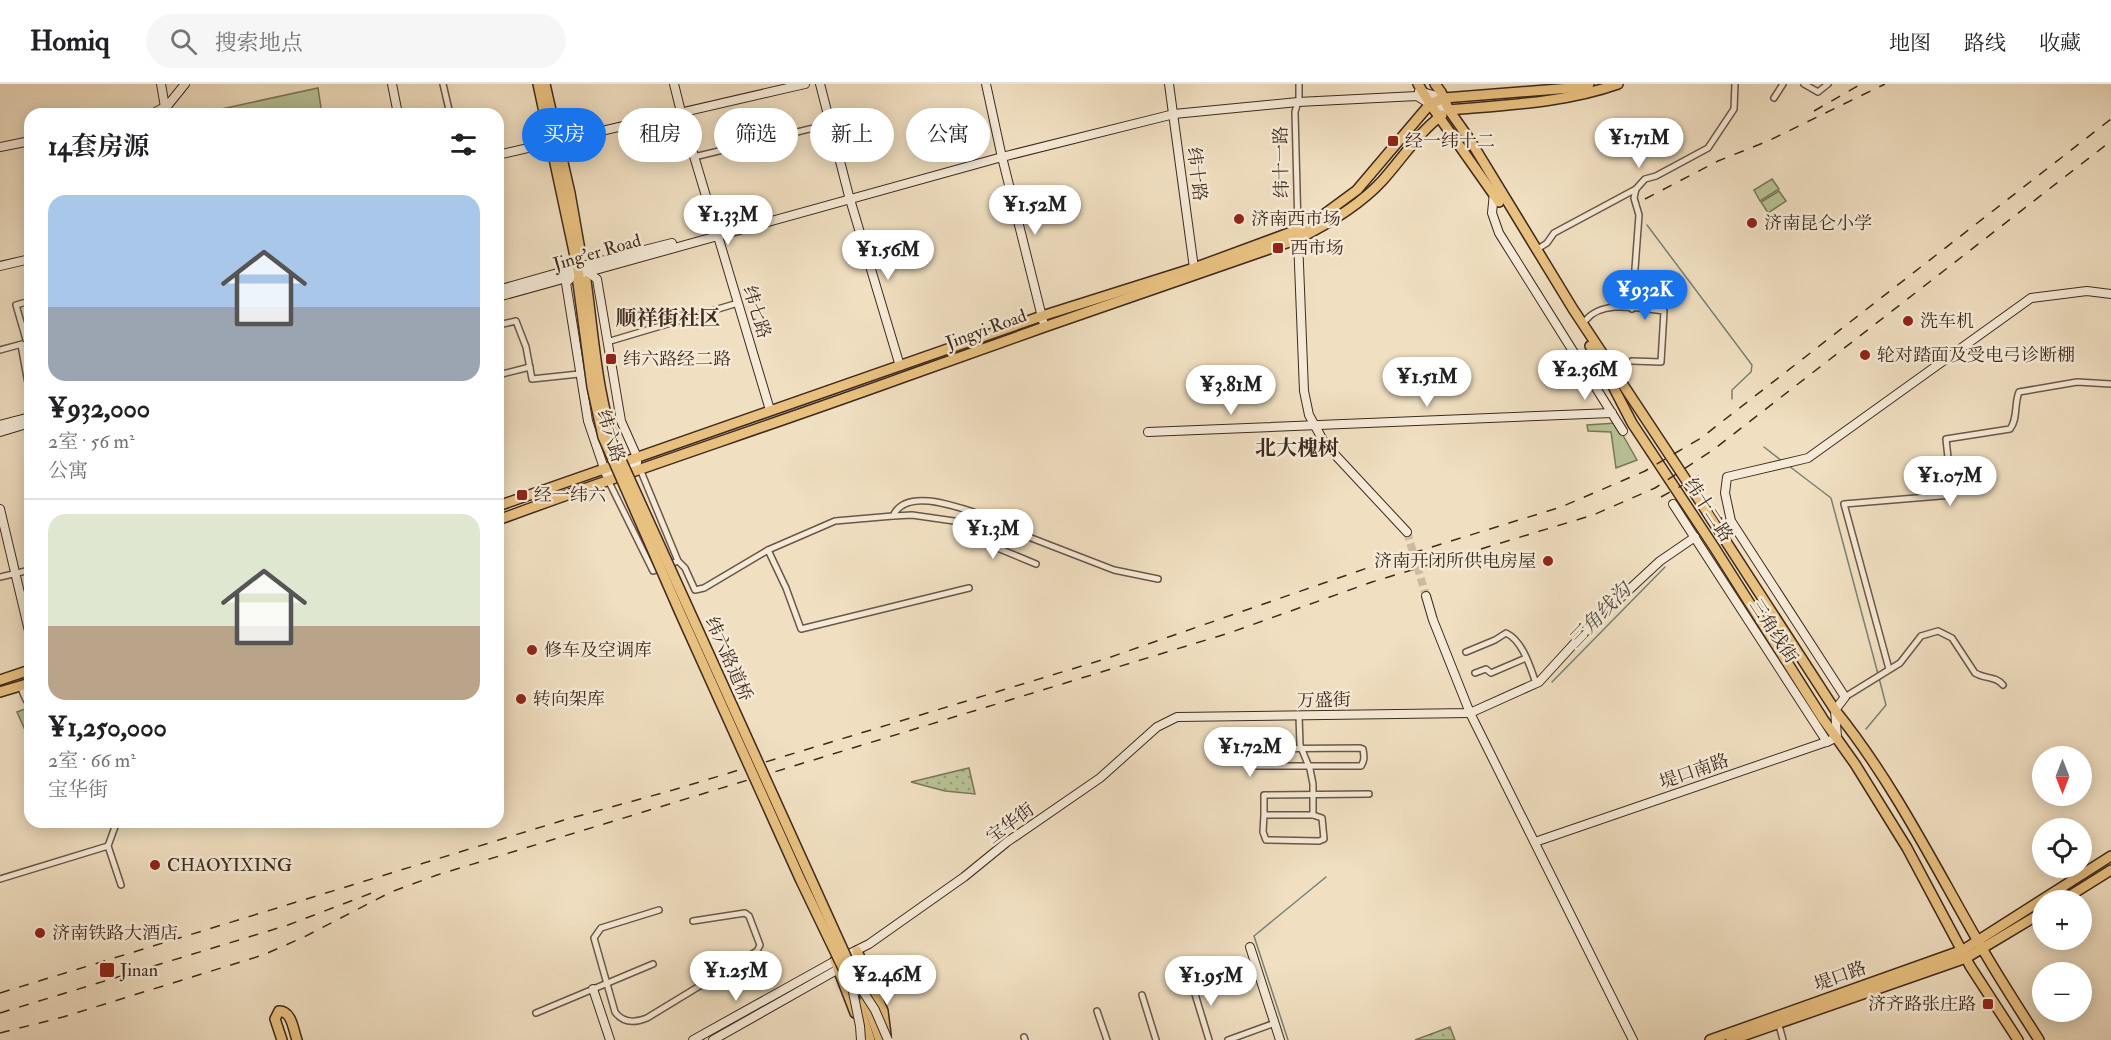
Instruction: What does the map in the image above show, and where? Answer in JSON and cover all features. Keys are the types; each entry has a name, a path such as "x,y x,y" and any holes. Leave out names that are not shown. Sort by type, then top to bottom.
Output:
{"main road":[{"name":"纬六路","path":"538,84 545,108"},
{"name":"纬六路","path":"545,84 549,108"},
{"name":"纬十二路","path":"1435,84 1573,309 1835,710 1856,736 1905,812 2038,1040"},
{"name":"Jing'er Road","path":"1444,98 1506,89 1590,84"},
{"name":"Jing'er Road","path":"1449,110 1541,102 1598,91 1618,84"},
{"name":"纬十二路","path":"1420,87 1494,193 1604,369 1632,423 1907,848 1965,954 2018,1040"},
{"name":"Jingyi Road","path":"504,504 770,410 1298,235 1357,190 1430,104 1444,98"},
{"name":"Jingyi Road","path":"504,518 904,377 1043,321 1194,268 1317,230 1360,201 1380,183 1419,137 1449,110"},
{"name":"纬六路","path":"559,162 581,274"},
{"name":"纬六路道桥","path":"581,274 592,387 607,448 681,615 880,1040"},
{"path":"0,680 24,672"},
{"path":"0,692 24,684"},
{"path":"1980,944 2111,856"},
{"path":"2079,890 2111,870"},
{"path":"1980,944 2032,918"},
{"name":"堤口路","path":"1731,1040 1965,954 1980,944"},
{"path":"857,951 883,1011 887,1040"},
{"name":"堤口路","path":"1710,1040 1965,954"},
{"path":"835,961 864,1040"},
{"name":"纬六路道桥","path":"856,986 870,1040"},
{"path":"282,1040 275,1019 279,1011 288,1014 297,1040"}],"street":[{"path":"161,84 165,107"},
{"path":"165,107 185,84"},
{"path":"392,84 397,108"},
{"path":"443,84 449,108"},
{"name":"纬七路","path":"675,84 680,108"},
{"path":"700,108 782,87 805,84"},
{"path":"820,84 826,108"},
{"path":"986,84 1001,155 1043,321"},
{"name":"纬十路","path":"1169,84 1194,268"},
{"name":"纬十一路","path":"1298,235 1295,112 1299,84"},
{"path":"1536,250 1547,243 1554,233 1636,189 1645,179 1656,176 1708,148 1734,109 1735,84"},
{"path":"1774,98 1783,84"},
{"path":"1804,84 1818,92 1828,84"},
{"name":"Jing'er Road","path":"504,295 717,233 1001,155 1174,112 1420,87 1444,98"},
{"name":"Jing'er Road","path":"1298,100 1417,96 1430,104 1449,110"},
{"path":"702,155 810,129"},
{"path":"0,147 24,142"},
{"path":"504,153 522,149"},
{"name":"纬七路","path":"696,162 770,410"},
{"path":"840,162 900,366"},
{"path":"1632,309 1639,215 1634,198 1636,189"},
{"path":"1494,193 1492,213 1499,232 1623,431"},
{"path":"1298,235 1304,391 1309,415 1325,444 1407,532"},
{"path":"0,266 24,260"},
{"name":"Jing'er Road","path":"504,289 581,274"},
{"name":"纬六路","path":"581,274 597,279 621,421 637,457 637,463 609,473 608,480 588,421 566,283 581,274"},
{"path":"1845,697 1731,521 1725,493 1727,477 1808,458 2031,298 2087,291 2111,294"},
{"path":"24,302 16,304 24,335"},
{"path":"607,342 738,303"},
{"path":"1586,320 1602,309 1664,311 1660,362 1632,361"},
{"path":"504,324 516,321 526,347 532,379 579,374"},
{"path":"0,350 24,344"},
{"path":"504,374 530,367"},
{"path":"1890,669 1844,504 1952,495 1946,439 2010,429 2014,424 2016,399 2019,392 2077,382 2111,384"},
{"path":"1148,432 1612,413"},
{"path":"0,425 24,419"},
{"path":"0,432 24,425"},
{"path":"640,469 678,561 685,568 695,590 704,588 768,550 835,521 912,515 961,522 977,528 988,528 998,521"},
{"path":"608,480 652,571 678,561"},
{"path":"893,516 896,509 906,503 924,499 992,518 1008,528 1114,570 1158,579"},
{"name":"三角线街","path":"1673,504 1827,742"},
{"path":"0,509 24,610"},
{"path":"977,528 982,542 1036,564"},
{"path":"1470,713 1536,683 1592,624 1660,561 1695,537"},
{"path":"768,550 786,588 801,629 969,588"},
{"path":"0,578 24,571"},
{"path":"1426,596 1433,620 1470,713 1633,1040"},
{"path":"1836,736 1835,710 1845,697 1900,663 1921,636 1938,630 1952,638 1975,673 1998,679 2003,685"},
{"path":"1466,652 1506,633 1512,636 1526,658 1536,683"},
{"path":"1475,673 1486,669 1491,673 1526,658"},
{"name":"万盛街","path":"1177,717 1470,713"},
{"path":"1299,716 1302,749 1309,766 1313,794 1313,815"},
{"name":"宝华街","path":"693,1040 857,951 964,877 1007,842 1100,778 1157,727 1177,717"},
{"name":"堤口南路","path":"1535,842 1827,742 1836,736"},
{"path":"1360,748 1363,749 1364,761 1360,766 1248,765 1250,749 1302,749 1360,748"},
{"path":"1264,815 1313,815 1322,818 1324,839 1319,841 1266,840 1263,832 1264,795 1369,794"},
{"path":"114,828 108,846 121,885"},
{"path":"0,879 108,846"},
{"path":"659,910 601,928 596,933 594,944 619,1017 638,1021 749,956 757,951 760,945 749,916 745,913 693,921"},
{"path":"1250,947 1280,1040"},
{"name":"宝华街","path":"713,1040 776,1003 839,971 857,951"},
{"path":"536,1013 653,964"},
{"path":"1191,981 1209,1040"},
{"path":"856,986 864,1040"},
{"path":"856,986 875,1010 887,1040"},
{"path":"593,989 610,1040"},
{"path":"1142,996 1156,1040"},
{"path":"1097,1011 1107,1040"},
{"path":"1228,1040 1275,1023"},
{"path":"1780,1029 1783,1040"}],"green space":[{"path":"318,88 321,108 226,108"},
{"path":"1772,179 1779,189 1760,201 1754,190"},
{"path":"1779,191 1786,201 1768,213 1761,202"},
{"path":"1616,423 1637,460 1616,468 1611,432 1588,431 1587,425"},
{"path":"24,709 24,728 17,712"},
{"path":"969,768 975,794 945,791 911,782"},
{"path":"1450,1027 1455,1040 1415,1040"}],"waterway":[{"path":"1647,225 1752,365 1751,372 1732,390 1732,399"},
{"name":"三角线沟","path":"1764,447 1782,461"},
{"path":"1789,466 1831,498 1878,674"},
{"name":"三角线沟","path":"1552,682 1665,567"},
{"path":"1866,729 1886,705 1879,678"},
{"path":"1288,1040 1254,936 1326,877"}],"tunnel":[{"path":"1407,532 1426,596"}],"railway":[{"path":"1814,111 1861,84"},
{"path":"1645,199 1718,161 1768,141 1885,84"},
{"path":"0,993 564,820 673,790 1105,659 1396,558 1561,507 1645,471 1701,438 2111,119"},
{"path":"0,1033 63,1017 263,955 304,937 391,892 437,875 1229,633 1372,582 1593,515 1655,488 1713,450 2111,141"},
{"path":"1661,497 1699,476"},
{"path":"0,1013 288,925 377,891"}],"place":[{"name":"经一纬十二","path":"1393,141"},
{"name":"济南西市场","path":"1239,219"},
{"name":"济南昆仑小学","path":"1752,223"},
{"name":"西市场","path":"1278,248"},
{"name":"洗车机","path":"1908,321"},
{"name":"轮对踏面及受电弓诊断棚","path":"1865,355"},
{"name":"纬六路经二路","path":"611,359"},
{"name":"经一纬六","path":"522,495"},
{"name":"济南开闭所供电房屋","path":"1548,561"},
{"name":"修车及空调库","path":"532,650"},
{"name":"转向架库","path":"521,699"},
{"name":"CHAOYIXING","path":"155,865"},
{"name":"济南铁路大酒店","path":"40,933"},
{"name":"Jinan","path":"107,970"},
{"name":"济齐路张庄路","path":"1988,1004"}],"district":[{"name":"顺祥街社区","path":"668,318"},
{"name":"北大槐树","path":"1297,448"}]}
